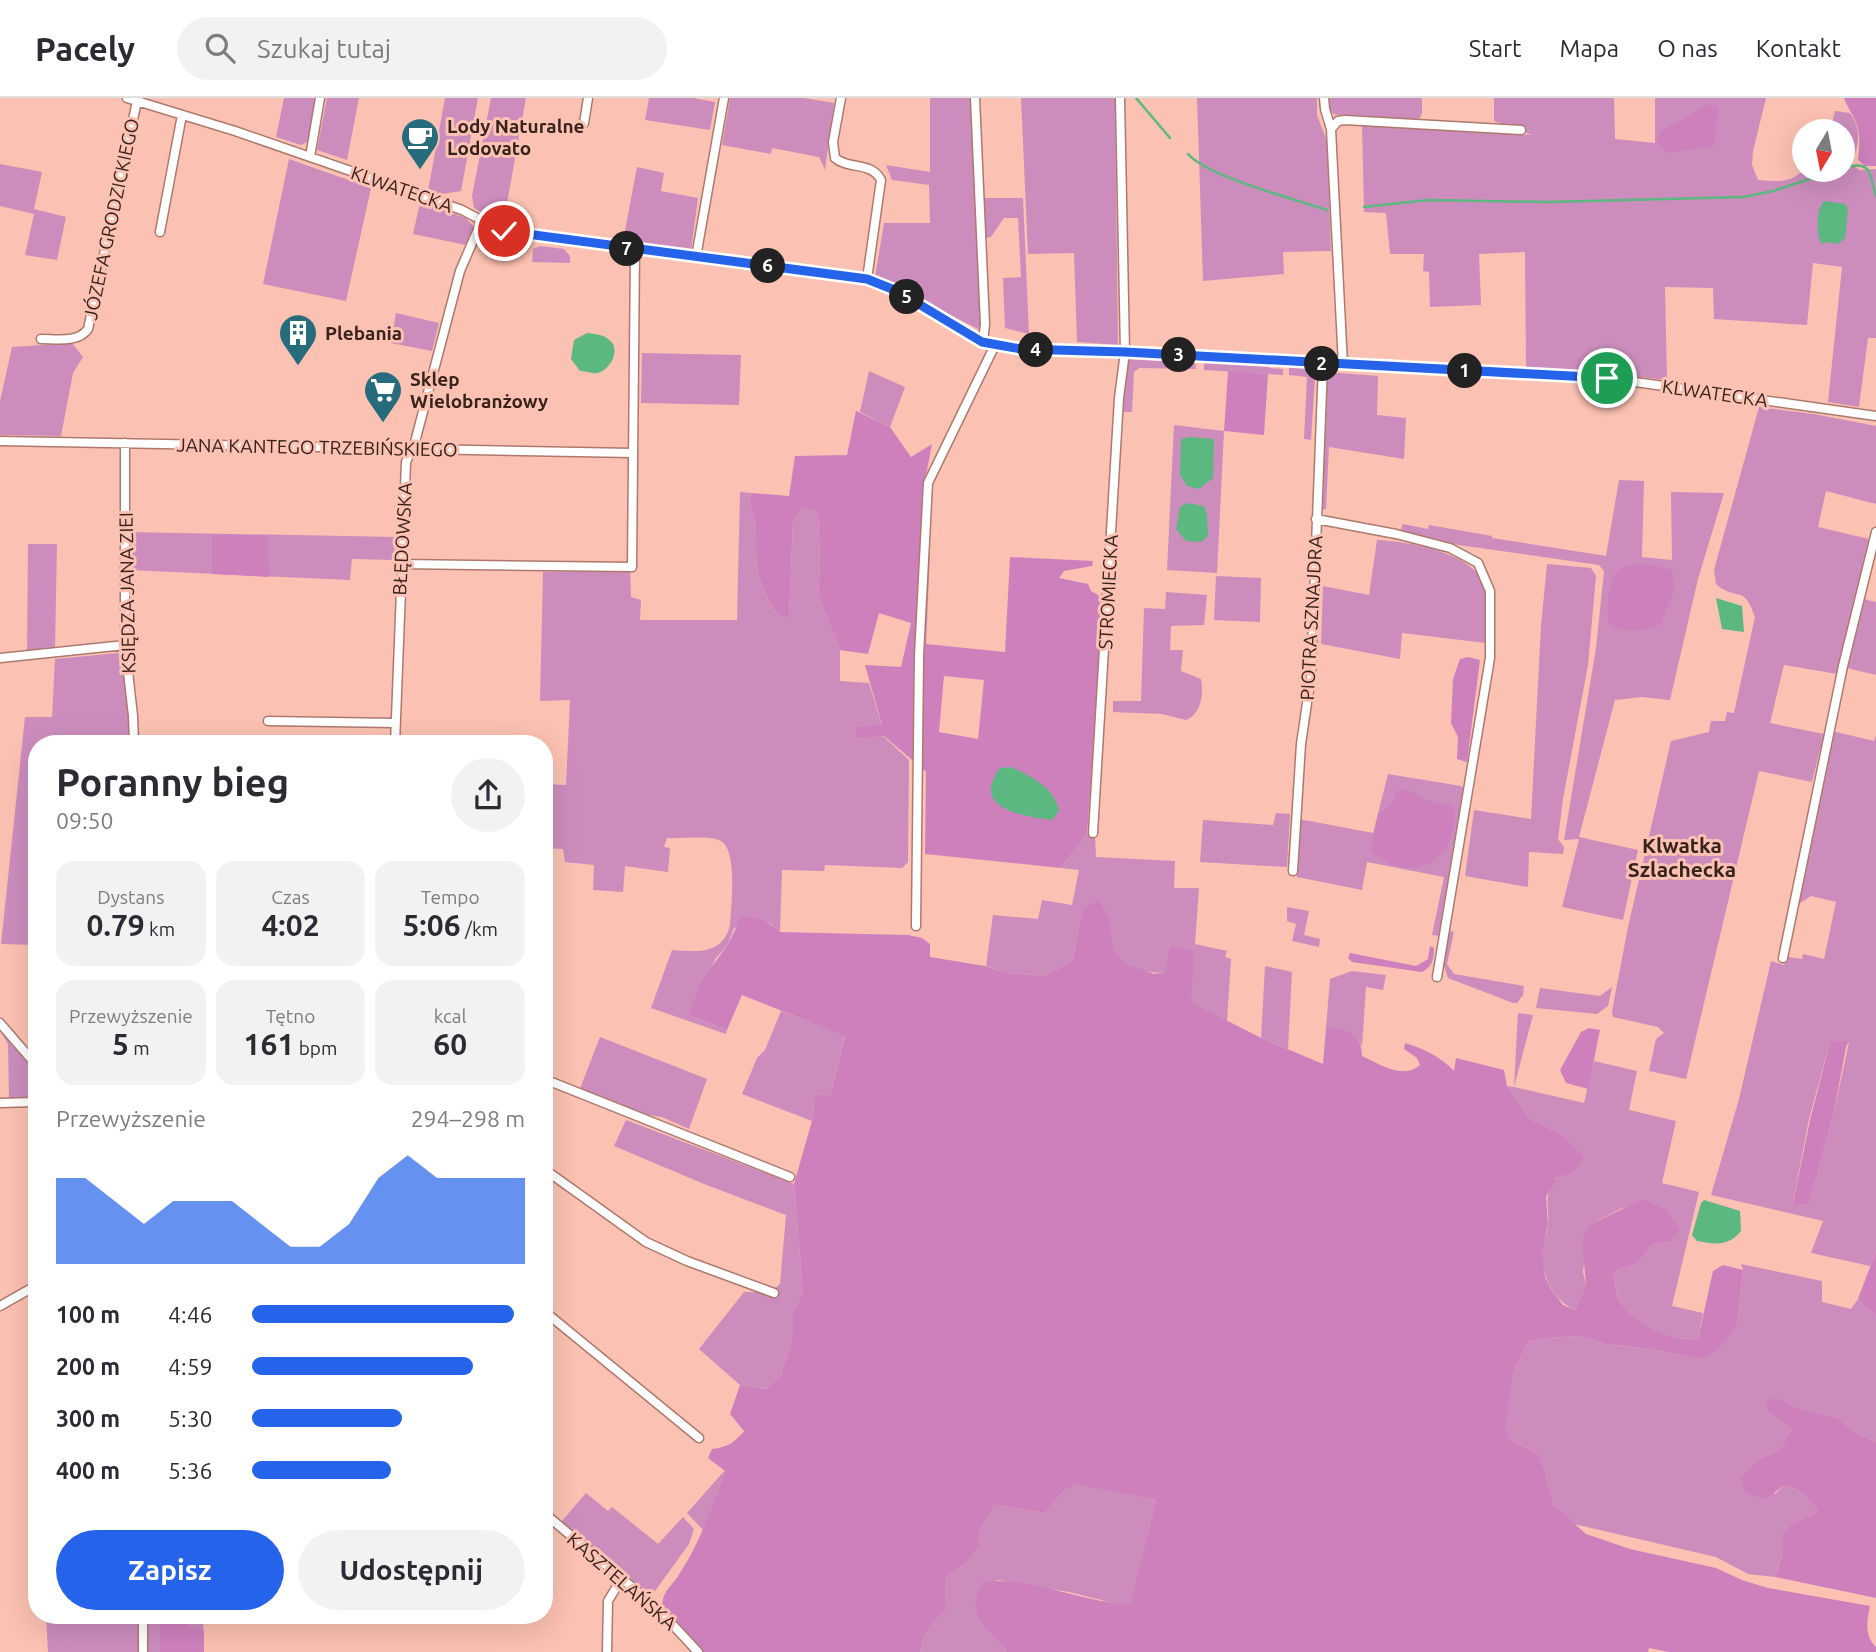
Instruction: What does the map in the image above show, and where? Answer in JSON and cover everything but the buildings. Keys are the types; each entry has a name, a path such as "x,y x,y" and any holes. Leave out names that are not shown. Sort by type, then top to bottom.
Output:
{"street":[{"path":"310,157 320,98"},
{"path":"584,122 588,98"},
{"path":"696,257 724,98"},
{"path":"841,98 833,142 835,158 840,162 869,168 881,180 867,279"},
{"path":"975,98 985,324 982,342"},
{"name":"STROMIECKA","path":"1093,833 1119,398 1125,352 1120,98"},
{"path":"1324,98 1331,129 1343,365"},
{"name":"KLWATECKA","path":"132,99 152,102 182,115 451,206 510,233 867,279 897,291 982,342 995,345 1021,349 1125,352 1607,378 1876,416"},
{"name":"JÓZEFA GRODZICKIEGO","path":"41,339 74,338 84,334 88,328 132,99"},
{"path":"160,232 182,115"},
{"path":"1331,129 1338,121 1345,120 1521,130"},
{"name":"BŁĘDOWSKA","path":"394,735 405,469 460,271 482,220"},
{"path":"401,564 632,567 635,250"},
{"path":"916,926 919,656 928,483 995,345"},
{"name":"PIOTRA SZNAJDRA","path":"1293,871 1301,744 1311,676 1323,364"},
{"name":"JANA KANTEGO TRZEBIŃSKIEGO","path":"0,441 633,453"},
{"name":"KSIĘDZA JANA ZIEI","path":"125,443 125,645 134,735"},
{"path":"1316,519 1396,534 1450,548 1478,563 1490,591 1490,658 1437,977"},
{"path":"1783,958 1840,679 1876,532"},
{"path":"0,658 125,645"},
{"path":"268,721 395,723"},
{"path":"0,1023 28,1056"},
{"path":"553,1083 790,1177"},
{"path":"0,1102 28,1102"},
{"path":"553,1175 646,1242 687,1261 774,1293"},
{"path":"0,1306 28,1290"},
{"path":"553,1318 699,1438"},
{"name":"KASZTELAŃSKA","path":"553,1520 674,1624 698,1652"},
{"path":"607,1652 608,1601 622,1578"},
{"path":"143,1624 143,1652"}],"shaded area":[{"path":"284,98 318,98 309,141 301,145 276,137"},
{"path":"327,98 359,98 347,160 317,150"},
{"path":"445,98 478,98 461,191 436,195 428,191"},
{"path":"491,98 526,98 503,225 474,208 472,196"},
{"path":"649,98 693,98 715,102 710,130 645,120"},
{"path":"730,98 804,98 834,103 825,170 819,157 772,148 771,154 722,145"},
{"path":"930,98 971,98 982,322 980,330 875,277 884,223 930,223 929,185 892,180 886,165 930,172"},
{"path":"1021,98 1115,98 1118,345 1077,342 1074,253 1028,254"},
{"path":"1197,98 1317,98 1317,115 1327,141 1331,251 1283,252 1284,274 1203,281"},
{"path":"1329,98 1422,98 1422,113 1420,118 1415,119 1342,116 1330,110"},
{"path":"1494,98 1614,98 1615,139 1655,143 1655,98 1766,98 1753,151 1752,165 1758,180 1781,181 1792,178 1792,182 1855,182 1855,167 1859,170 1876,169 1876,338 1868,338 1859,407 1828,402 1842,267 1813,263 1807,325 1714,319 1713,288 1665,287 1667,380 1526,368 1525,252 1479,254 1481,305 1430,307 1429,272 1423,271 1424,254 1390,254 1386,213 1364,212 1362,125 1532,135 1494,121"},
{"path":"1844,98 1876,98 1876,166 1865,166 1858,160 1858,129"},
{"path":"1709,104 1718,106 1714,146 1669,153 1656,143 1661,131"},
{"path":"1835,111 1850,113 1853,119 1833,119"},
{"path":"1855,122 1858,132 1855,152"},
{"path":"289,159 371,188 346,301 263,284"},
{"path":"0,164 42,172 34,209 66,217 57,260 25,255 34,214 0,206"},
{"path":"637,167 664,173 661,191 698,198 691,250 623,241"},
{"path":"983,198 1023,198 1029,334 1005,328 1003,278 1021,277 1018,218 1004,218 991,237 985,238"},
{"path":"1824,201 1845,204 1848,208 1845,238 1838,244 1824,244 1819,239 1818,216"},
{"path":"422,203 466,218 473,226 466,245 413,234"},
{"path":"540,246 564,249 570,256 570,263 532,262 533,249"},
{"path":"396,313 439,323 432,351 391,343"},
{"path":"587,333 606,337 614,348 613,358 607,368 597,373 580,371 571,359 574,340"},
{"path":"72,343 83,357 73,373 61,436 0,435 0,401 12,347"},
{"path":"642,353 741,355 739,405 641,403"},
{"path":"1131,358 1195,361 1196,369 1139,368 1134,372 1132,412 1122,412 1125,366"},
{"path":"1204,361 1269,364 1269,368 1283,369 1283,375 1204,370"},
{"path":"1299,366 1313,371 1315,377 1311,440 1304,439 1307,377 1289,375 1289,367"},
{"path":"869,371 905,387 890,427 860,412"},
{"path":"1228,371 1268,374 1264,435 1224,431"},
{"path":"1326,372 1378,376 1377,415 1406,418 1404,459 1329,447 1326,509 1321,510"},
{"path":"1759,407 1876,426 1876,504 1826,491 1818,527 1869,539 1837,674 1784,665 1770,723 1824,734 1812,782 1759,771 1686,1079 1649,1071 1656,1039 1664,1033 1658,1027 1613,1017 1612,1011 1628,927 1671,741 1709,732 1711,721 1725,721 1727,712 1734,713 1755,617 1743,596 1716,584 1714,570"},
{"path":"856,411 890,427 911,457 932,444 923,491 923,551 930,552 926,644 1005,652 1010,557 1093,561 1092,566 1064,571 1059,578 1088,584 1091,591 1104,602 1087,834 1061,868 925,854 926,772 884,736 857,739 854,727 882,725 865,665 901,667 911,623 879,613 868,654 840,650 818,594 818,512 803,508 793,521 789,618 778,615 767,597 757,564 756,526 749,504 752,493 789,496 795,456 847,455","holes":["944,676 984,680 978,739 939,732"]},
{"path":"1174,425 1224,431 1217,573 1167,570"},
{"path":"1181,439 1214,439 1213,478 1199,489 1187,486 1180,475"},
{"path":"1619,480 1644,481 1642,557 1672,560 1671,492 1724,493 1698,579 1670,700 1642,697 1615,700 1579,837 1638,850 1623,920 1562,907 1579,839 1564,840 1596,648 1604,571 1599,565 1445,543 1400,531 1403,524 1428,529 1429,525 1606,556"},
{"path":"740,492 752,493 749,504 756,526 758,571 767,598 778,615 789,617 793,521 803,508 818,512 818,594 840,650 840,681 869,683 882,726 854,727 857,739 883,736 909,760 908,862 902,868 825,865 824,871 782,870 780,932 770,923 734,928 727,946 716,958 688,1015 727,1030 726,1034 651,1008 672,950 708,950 722,942 727,935 730,925 732,867 730,856 721,841 667,838 664,847 670,848 668,872 625,866 623,892 593,890 594,865 565,862 563,849 553,848 553,784 566,785 570,700 540,701 543,572 630,570 631,597 641,600 640,620 737,620"},
{"path":"1187,503 1204,506 1208,536 1201,542 1186,541 1176,529 1180,507"},
{"path":"128,532 397,537 395,560 352,559 350,580 128,570"},
{"path":"212,534 268,536 269,577 212,574"},
{"path":"1377,540 1440,551 1469,566 1480,576 1487,595 1486,643 1402,633 1400,659 1321,644 1323,586 1369,595"},
{"path":"28,544 57,544 55,649 27,651"},
{"path":"1547,564 1591,568 1596,576 1588,665 1558,839 1564,847 1563,854 1529,852 1528,887 1465,876 1474,810 1531,819 1541,626"},
{"path":"1633,564 1672,570 1675,588 1661,624 1648,629 1628,630 1608,624 1611,583 1620,569"},
{"path":"1216,576 1261,578 1260,622 1214,620"},
{"path":"1166,592 1207,595 1204,625 1171,626 1170,650 1183,650 1181,671 1201,679 1202,697 1198,708 1186,720 1162,714 1113,712 1113,701 1141,701 1144,608 1165,609"},
{"path":"1716,598 1742,606 1744,632 1722,629"},
{"path":"1864,599 1876,602 1876,675 1847,668"},
{"path":"118,653 122,658 130,735 28,735 28,945 1,944 25,717 52,717 55,659"},
{"path":"1468,657 1480,660 1467,762 1457,759 1458,737 1451,723 1453,679 1460,659"},
{"path":"1832,731 1874,741 1876,735 1876,1251 1870,1266 1811,1253 1823,1221 1711,1195 1739,1099 1771,961 1784,965 1788,957 1802,959 1803,954 1824,959 1836,902 1811,896 1800,903 1798,894","holes":["1830,1042 1849,1042 1834,1112 1809,1204 1799,1206 1793,1202 1809,1119"]},
{"path":"1011,767 1034,779 1053,796 1059,811 1052,820 1015,813 996,801 991,793 992,782 1000,768"},
{"path":"1388,774 1461,786 1465,790 1439,936 1432,935 1444,877 1367,862 1362,890 1297,877 1299,819 1373,833"},
{"path":"1407,789 1429,801 1454,806 1454,825 1449,841 1441,854 1430,863 1417,868 1402,868 1371,851 1378,814 1392,804 1397,791"},
{"path":"1276,813 1290,814 1287,867 1200,862 1203,820 1273,825"},
{"path":"1087,834 1095,836 1096,857 1175,861 1174,888 1199,888 1195,944 1227,951 1225,957 1231,959 1227,1021 1191,1002 1170,946 1166,972 1134,969 1115,955 1111,945 1109,919 1083,910 1072,962 1044,976 1008,973 986,966 993,915 1038,919 1042,900 1072,905 1079,870 1061,868"},
{"path":"1099,900 1109,919 1113,950 1125,964 1154,974 1165,972 1170,946 1194,951 1191,1002 1261,1038 1323,1064 1326,1028 1352,1033 1359,1042 1362,1056 1398,1071 1406,1071 1420,1065 1417,1058 1404,1049 1405,1043 1431,1054 1454,1071 1456,1058 1504,1070 1507,1086 1530,1119 1562,1135 1584,1157 1575,1171 1557,1178 1546,1197 1548,1224 1542,1252 1545,1277 1563,1305 1575,1310 1586,1285 1582,1241 1589,1225 1643,1199 1666,1210 1680,1230 1669,1242 1653,1244 1636,1264 1613,1272 1619,1299 1633,1317 1664,1334 1698,1339 1713,1271 1723,1265 1743,1270 1737,1325 1717,1350 1700,1359 1651,1349 1605,1344 1580,1336 1528,1342 1513,1373 1505,1429 1511,1440 1540,1455 1554,1505 1586,1534 1630,1549 1716,1568 1768,1588 1870,1606 1868,1633 1876,1652 1669,1652 1649,1648 1648,1652 1006,1652 1005,1647 984,1626 976,1610 978,1593 983,1582 1020,1583 1112,1603 1130,1604 1156,1500 1075,1484 1064,1490 1045,1513 995,1505 980,1529 979,1546 969,1560 945,1578 946,1611 928,1629 920,1652 703,1652 662,1607 663,1601 706,1523 725,1471 708,1458 712,1449 730,1444 744,1431 730,1414 740,1385 766,1389 781,1375 793,1335 793,1312 803,1293 794,1184 812,1121 815,1095 830,1096 845,1036 742,995 727,1030 688,1015 702,980 727,946 741,918 747,917 762,920 780,932 908,935 922,938 930,944 930,957 985,966 1008,973 1044,976 1072,962 1083,909"},
{"path":"1287,907 1309,911 1304,935 1320,939 1319,947 1292,941 1296,924 1287,921"},
{"path":"1449,931 1454,932 1447,964 1454,974 1524,986 1523,995 1517,1003 1448,978 1443,963"},
{"path":"1430,946 1434,948 1433,960 1422,972 1352,962 1348,958 1350,953 1416,966 1428,959"},
{"path":"1265,966 1292,972 1288,1049 1261,1038"},
{"path":"1352,971 1386,975 1383,990 1366,987 1362,1046 1357,1038 1326,1028 1330,979"},
{"path":"1612,987 1608,1006 1597,1014 1536,1008 1540,988 1600,996"},
{"path":"781,1011 845,1035 830,1096 815,1096 812,1121 742,1094 757,1058 765,1050"},
{"path":"1518,1013 1533,1015 1514,1087"},
{"path":"1589,1028 1600,1030 1588,1089 1566,1083 1560,1070 1581,1032"},
{"path":"0,1031 28,1063 28,1099 9,1099 8,1044"},
{"path":"600,1037 707,1079 689,1129 662,1117 635,1113 579,1091"},
{"path":"1849,1041 1834,1112 1809,1204 1799,1206 1793,1203 1830,1042"},
{"path":"1594,1061 1637,1071 1629,1110 1676,1121 1662,1183 1699,1192 1672,1306 1703,1313 1698,1339 1675,1338 1653,1330 1633,1317 1619,1299 1613,1272 1636,1264 1653,1244 1669,1242 1622,1208 1589,1225 1583,1272 1586,1285 1575,1310 1555,1294 1544,1271 1542,1250 1548,1226 1548,1196 1556,1180 1575,1171 1579,1163 1562,1135 1530,1119 1507,1086 1584,1103"},
{"path":"626,1120 794,1184 803,1293 793,1312 793,1335 781,1375 766,1389 740,1385 699,1349 744,1292 754,1292 761,1283 774,1289 780,1284 786,1215 614,1146"},
{"path":"1704,1200 1740,1211 1741,1231 1726,1242 1697,1241 1692,1235"},
{"path":"1876,1251 1876,1316 1858,1299"},
{"path":"1741,1264 1822,1281 1822,1302 1851,1309 1858,1299 1876,1316 1876,1442 1853,1431 1838,1418 1797,1408 1780,1399 1769,1412 1791,1429 1781,1449 1760,1459 1775,1494 1783,1486 1794,1488 1807,1497 1818,1512 1792,1525 1775,1577 1748,1574 1716,1557 1574,1524 1554,1505 1540,1455 1511,1440 1504,1429 1513,1373 1528,1342 1580,1336 1605,1344 1651,1349 1700,1359 1737,1325 1743,1270"},
{"path":"1780,1399 1797,1408 1838,1418 1853,1431 1876,1442 1876,1598 1775,1577 1783,1553 1782,1535 1791,1525 1818,1512 1807,1497 1794,1488 1783,1486 1766,1499 1746,1493 1740,1479 1760,1459 1781,1449 1791,1429 1769,1412 1765,1400"},
{"path":"725,1470 704,1531 687,1513"},
{"path":"1074,1483 1156,1500 1130,1605 997,1580 989,1632 1005,1647 1006,1652 920,1652 928,1629 946,1611 945,1578 969,1560 979,1546 980,1529 995,1505 1045,1513 1064,1490"},
{"path":"586,1493 608,1511 612,1507 658,1544 683,1517 694,1529 689,1544 655,1591 644,1593 561,1522"},
{"path":"46,1624 138,1624 138,1652 48,1652"},
{"path":"148,1624 203,1624 204,1652 148,1652"},
{"path":"160,1624 186,1624 204,1630 204,1652 160,1652"}],"waterway":[{"path":"1136,98 1170,138"},
{"path":"1188,154 1198,163 1232,179 1327,210"},
{"path":"1855,166 1866,168 1869,172 1876,196"},
{"path":"1364,207 1428,200 1548,202 1744,197 1801,182"}],"place":[{"name":"Lody Naturalne Lodovato","path":"420,171"},
{"name":"Plebania","path":"298,367"},
{"name":"Sklep Wielobranżowy","path":"383,424"}],"district":[{"name":"Klwatka Szlachecka","path":"1682,857"}],"route":[{"path":"504,231 867,279 897,291 982,342 1021,349 1125,352 1607,378"}]}
